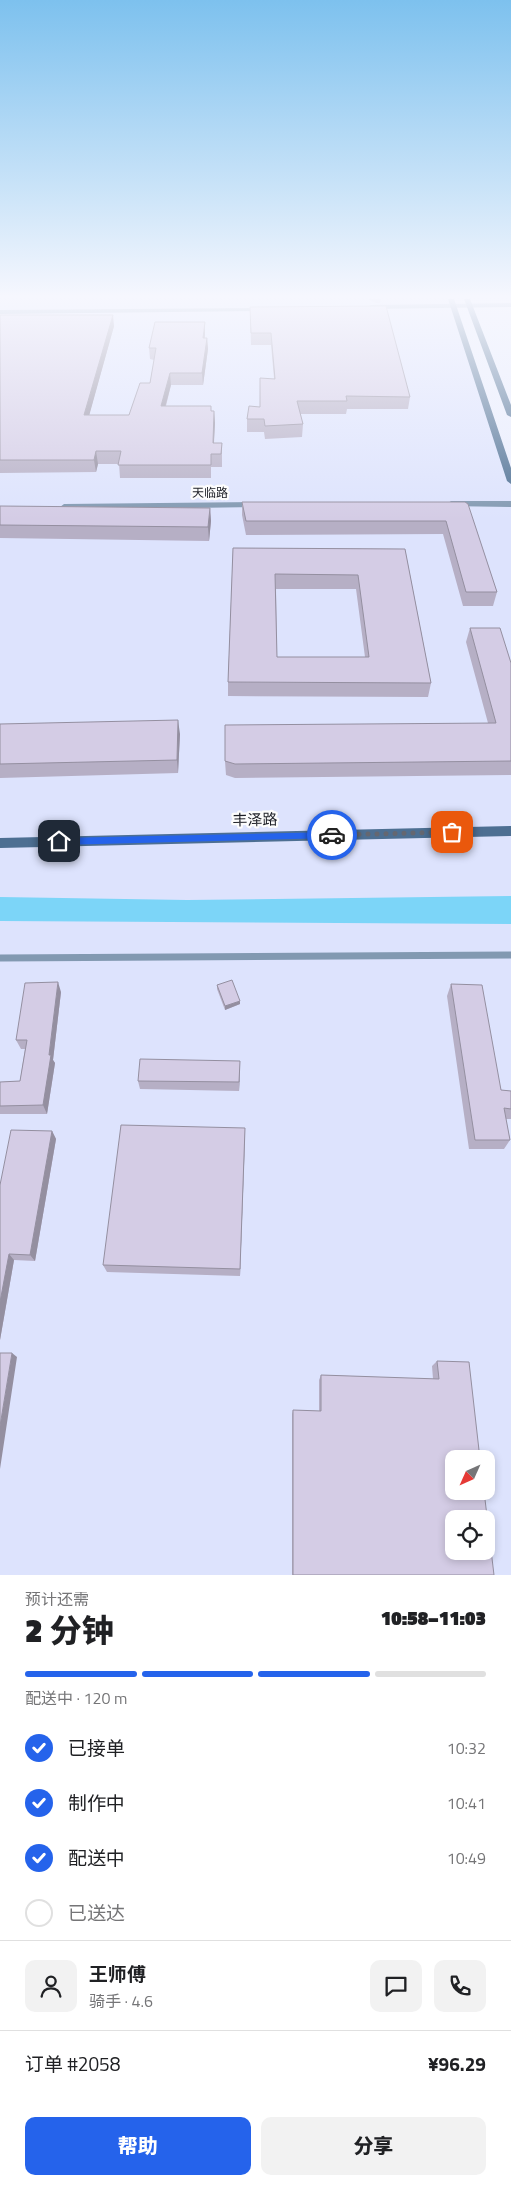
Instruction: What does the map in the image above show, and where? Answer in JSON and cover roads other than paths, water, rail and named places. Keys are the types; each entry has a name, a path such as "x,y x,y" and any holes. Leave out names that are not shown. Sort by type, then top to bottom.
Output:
{"main road":[{"path":"475,372 511,481"},
{"path":"495,372 511,415"},
{"name":"丰泽路","path":"0,842 511,831"}],"street":[{"path":"442,504 511,504"},
{"name":"天临路","path":"59,507 265,505"}],"lane":[{"path":"0,958 511,955"}],"water":[{"path":"511,896 511,924 0,921 0,897 187,900"}]}
